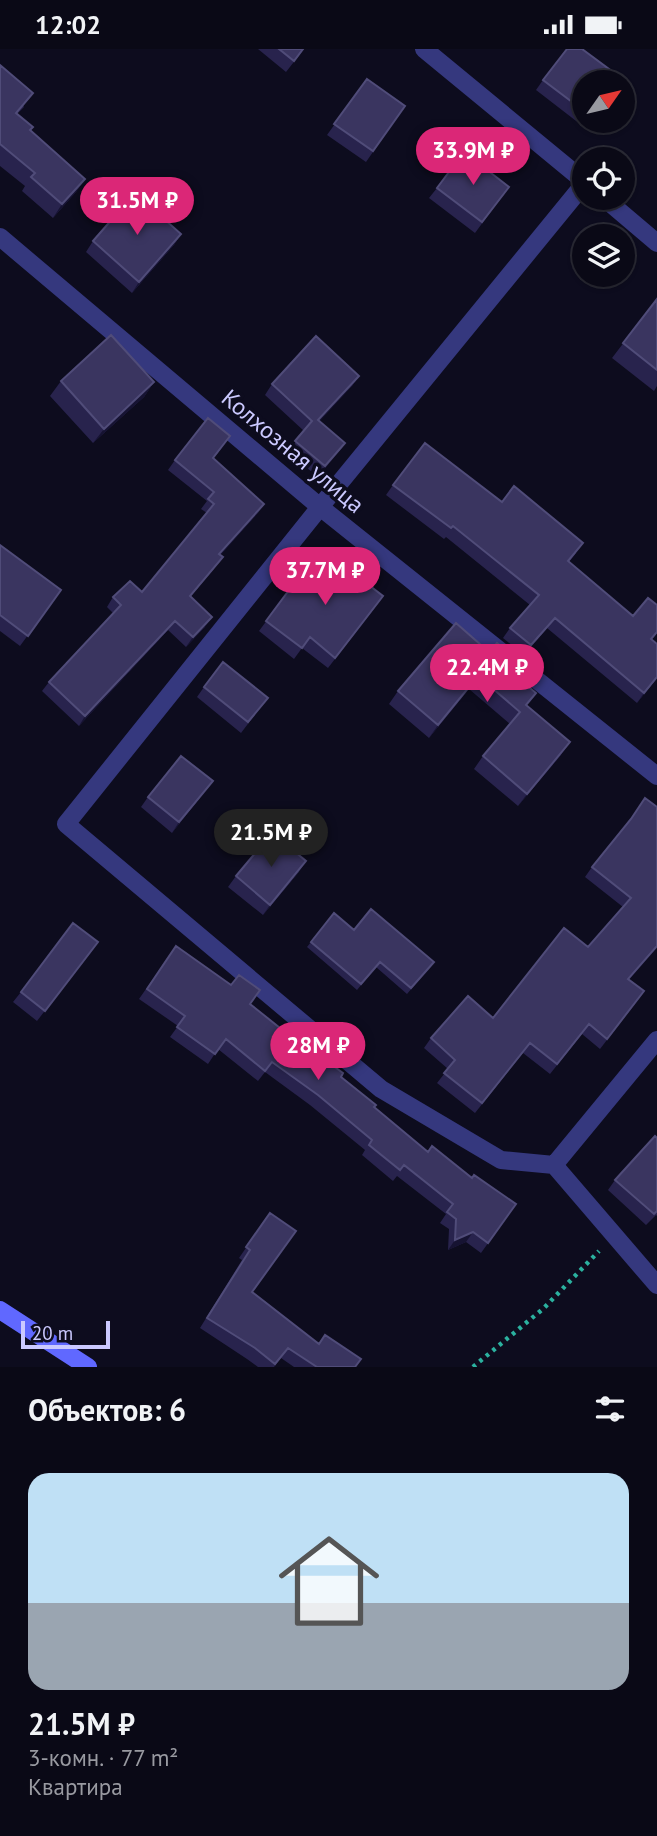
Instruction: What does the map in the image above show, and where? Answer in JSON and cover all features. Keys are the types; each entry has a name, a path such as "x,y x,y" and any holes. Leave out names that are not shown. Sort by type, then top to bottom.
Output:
{"main road":[{"path":"0,1310 88,1367"}],"street":[{"path":"425,49 572,173"},
{"path":"572,198 66,824 381,1089 501,1160 554,1165 657,1285"},
{"path":"618,210 657,243"},
{"name":"Колхозная улица","path":"0,237 320,507 657,776"},
{"path":"554,1165 657,1040"}],"path":[{"path":"473,1367 544,1308 615,1235"}],"building":[{"path":"279,49 303,49 294,61"},
{"path":"567,49 582,49 610,70 572,70 572,102 543,80"},
{"path":"0,65 33,93 16,113 33,127 30,130 85,179 62,204 31,177 35,173 0,144"},
{"path":"367,79 405,106 373,151 334,124"},
{"path":"464,152 509,187 482,222 437,188"},
{"path":"135,193 181,234 139,282 93,241"},
{"path":"657,299 657,370 623,343"},
{"path":"111,335 154,382 104,429 61,381"},
{"path":"316,336 359,376 318,420 345,443 325,466 295,441 312,421 272,384"},
{"path":"208,418 230,436 213,458 264,504 219,554 223,557 190,596 212,617 193,637 175,621 85,716 49,682 121,605 113,597 130,581 142,592 214,504 208,499 214,492 175,460"},
{"path":"425,443 502,502 514,486 583,543 568,561 633,616 648,598 657,605 657,632 651,639 657,644 657,677 644,693 555,618 531,645 510,628 539,595 453,526 451,528 393,485"},
{"path":"0,545 61,590 28,636 0,615"},
{"path":"335,559 383,596 335,658 310,637 302,648 266,621 310,562 325,573"},
{"path":"456,623 489,652 497,643 518,660 509,670 536,693 526,705 570,742 527,794 483,756 520,712 478,676 438,725 398,691"},
{"path":"223,662 268,698 248,722 204,687"},
{"path":"181,756 213,781 179,822 148,797"},
{"path":"645,798 657,807 657,946 628,979 644,991 607,1039 589,1024 557,1064 530,1043 482,1103 444,1073 455,1060 431,1038 468,996 493,1018 564,928 588,947 631,898 592,867"},
{"path":"272,833 306,861 270,905 236,876"},
{"path":"371,909 434,962 411,988 380,962 361,984 311,942 334,913 354,930"},
{"path":"73,923 98,942 45,1011 21,992"},
{"path":"176,946 231,985 239,975 260,990 250,1004 295,1040 303,1030 334,1054 328,1062 343,1073 341,1077 428,1152 432,1146 472,1178 474,1175 516,1204 488,1243 473,1232 455,1240 456,1219 447,1212 453,1204 404,1165 400,1170 369,1145 372,1140 318,1095 272,1062 265,1071 226,1039 215,1054 177,1027 185,1016 147,989"},
{"path":"655,1136 657,1211 654,1214 615,1180"},
{"path":"270,1213 296,1231 252,1292 319,1344 325,1335 361,1359 355,1367 317,1367 288,1348 275,1364 207,1318 250,1250 246,1247"}]}
